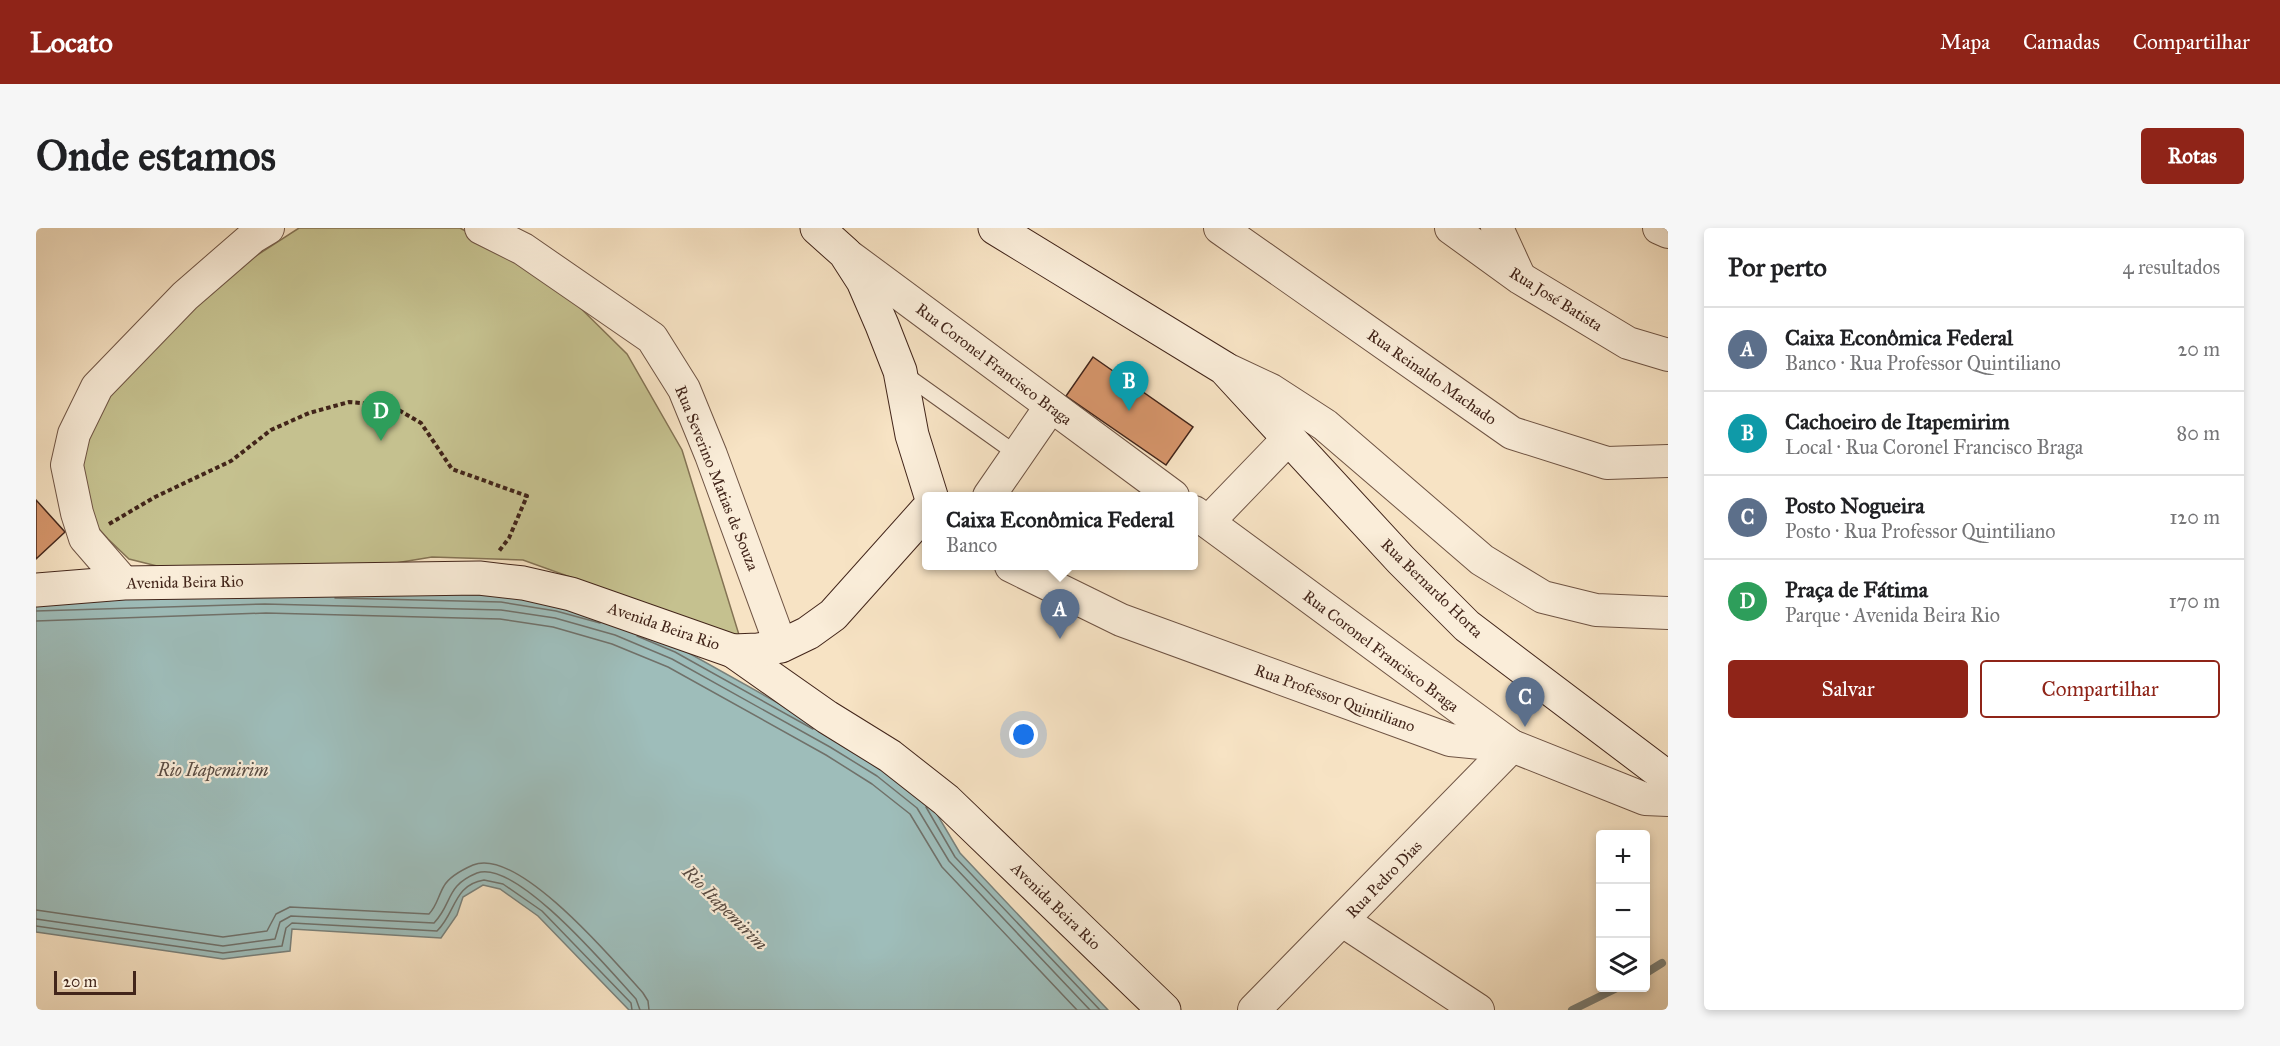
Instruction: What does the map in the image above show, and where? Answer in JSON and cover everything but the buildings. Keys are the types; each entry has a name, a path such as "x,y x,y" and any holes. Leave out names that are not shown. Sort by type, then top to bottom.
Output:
{"main road":[{"name":"Rua Coronel Francisco Braga","path":"817,228 845,253"},
{"name":"Rua Bernardo Horta","path":"995,228 1224,368 1401,561 1467,626 1668,778"},
{"path":"845,253 863,281 900,371 912,435 930,492"},
{"path":"734,651 781,646 808,633 832,615 922,516"},
{"name":"Avenida Beira Rio","path":"36,590 124,583 479,578 523,583 571,594 734,651 827,717 890,756 946,800 1164,1010"}],"street":[{"path":"124,583 85,538 67,465 74,434 97,387 185,296 253,237 268,228"},
{"name":"Rua Severino Matias de Souza","path":"481,228 523,249 652,338 688,400 711,455 781,646"},
{"name":"Rua Reinaldo Machado","path":"1220,228 1512,433 1607,463 1668,461"},
{"name":"Rua José Batista","path":"1450,228 1520,278 1628,343 1668,355"},
{"path":"1497,228 1520,278"},
{"path":"1659,228 1668,232"},
{"name":"Rua Coronel Francisco Braga","path":"845,253 1168,492"},
{"path":"1224,368 1272,390 1325,425 1482,560 1543,597 1596,610 1668,613"},
{"path":"992,492 1051,406"},
{"path":"1201,517 1289,438"},
{"name":"Rua Coronel Francisco Braga","path":"1201,517 1512,746"},
{"name":"Rua Professor Quintiliano","path":"1019,570 1121,620 1450,740 1512,746 1645,799 1668,800"},
{"name":"Rua Pedro Dias","path":"1254,1010 1512,746"},
{"path":"1343,921 1478,1010"}],"lane":[{"path":"900,371 1018,455"}],"path":[{"path":"85,538 155,497 231,461 271,430 309,413 349,402 392,406 421,423 452,469 527,496 509,538 479,578"}],"shaded area":[{"path":"299,228 460,228 547,275 627,354 682,450 740,638 523,560 432,557 353,570 165,568 129,559 90,519 81,457 88,431 108,394 231,272"}],"water":[{"name":"Rio Itapemirim","path":"444,594 502,596 557,605 678,647 837,736 928,799 960,853 1108,1010 629,1010 538,916 500,889 483,885 463,897 457,915 441,938 292,929 290,951 223,959 36,932 36,598"}],"waterway":[{"path":"1650,970 1662,963"},
{"path":"1572,1010 1609,992"}],"place":[{"name":"Cachoeiro de Itapemirim","path":"1129,411"},
{"name":"Praça de Fátima","path":"381,441"},
{"name":"Caixa Econômica Federal","path":"1060,639"},
{"name":"Posto Nogueira","path":"1525,727"}]}
